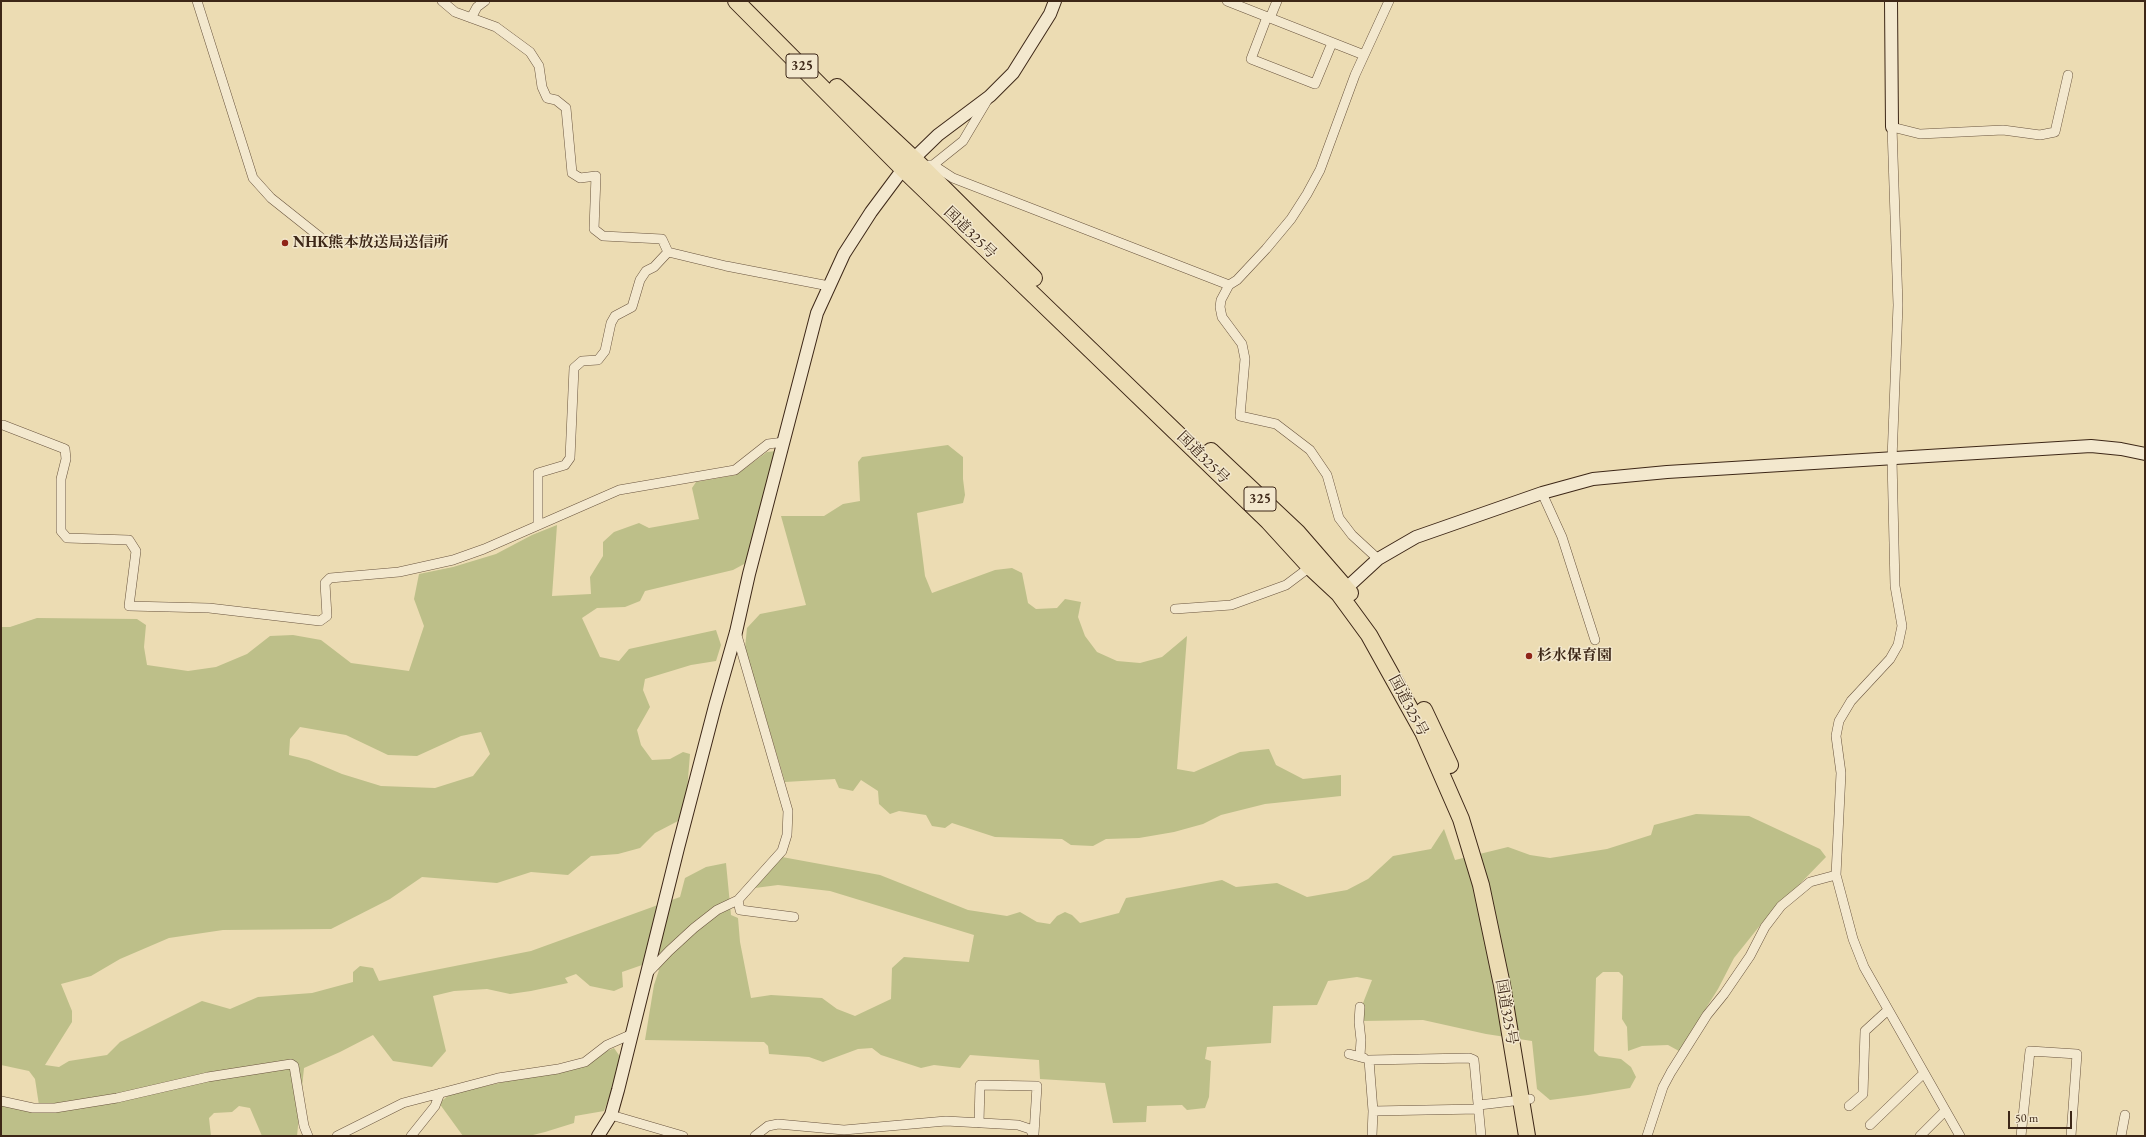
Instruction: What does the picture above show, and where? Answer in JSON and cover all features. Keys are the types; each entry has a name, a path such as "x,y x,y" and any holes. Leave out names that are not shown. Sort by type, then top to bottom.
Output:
{"highway":[{"name":"国道325号","path":"736,1 917,164 1268,521 1310,567 1342,591"},
{"name":"国道325号","path":"751,1 1194,436 1297,532 1342,591 1385,639 1437,734 1477,835 1494,899 1510,977 1525,1099 1527,1136"},
{"name":"国道325号","path":"1525,1099 1536,1136"}],"street":[{"path":"197,1 253,178 271,198 320,237"},
{"path":"442,1 455,12 496,27 530,52 539,66 542,87 547,98 556,100 566,108 572,173 580,178 596,176 594,229 603,236 662,239 668,252"},
{"path":"471,18 477,7 485,1"},
{"path":"598,1136 612,1115 646,975 715,706 736,632 817,313 844,254 871,212 917,164 938,135 990,96 1013,73 1050,14 1055,1"},
{"path":"1227,1 1364,55"},
{"path":"1277,1 1268,17 1251,59 1315,84 1332,42"},
{"path":"1378,559 1352,535 1339,518 1327,475 1310,450 1276,424 1240,416 1245,359 1242,344 1222,317 1220,307 1221,300 1229,285 1237,280 1266,249 1291,219 1307,194 1320,170 1364,55 1388,1"},
{"path":"1891,1 1892,127 1898,305 1892,459 1895,586 1902,626 1898,645 1890,659 1851,701 1839,721 1836,736 1840,773 1836,875 1853,939 1864,967 1923,1074 1960,1136"},
{"path":"1892,127 1920,134 2003,130 2040,135 2055,132 2068,75"},
{"path":"917,164 963,141 990,96"},
{"path":"917,164 1229,285"},
{"path":"668,252 726,266 829,286"},
{"path":"538,525 538,473 565,466 570,458 574,368 582,361 598,360 605,351 611,323 615,316 632,307 640,280 646,272 654,267 668,252"},
{"path":"3,425 65,449 66,459 61,479 61,531 67,538 129,540 136,551 129,606 209,608 320,621 327,616 325,583 330,578 399,572 453,560 484,549 619,490 735,470 768,444 784,442"},
{"path":"1342,591 1378,559 1403,543 1431,530 1542,493 1593,480 1619,476 2091,446 2120,449 2145,454"},
{"path":"1542,493 1562,537 1595,640"},
{"path":"1175,609 1231,605 1286,585 1310,567"},
{"path":"646,975 668,951 694,928 718,910 738,900 782,851 787,835 788,811 736,632"},
{"path":"1647,1136 1663,1087 1671,1072 1707,1015 1724,994 1750,956 1765,927 1781,906 1810,882 1836,875"},
{"path":"738,900 740,910 794,917"},
{"path":"1360,1007 1360,1056"},
{"path":"1849,1106 1863,1094 1865,1031 1888,1010"},
{"path":"337,1136 403,1103 498,1078 558,1069 585,1062 607,1045 632,1034"},
{"path":"2022,1136 2030,1051 2077,1054 2071,1136"},
{"path":"1349,1054 1360,1056 1369,1060 1469,1058 1474,1060 1481,1136"},
{"path":"1369,1060 1373,1111 1372,1136"},
{"path":"1,1101 33,1108 55,1108 117,1098 208,1078 290,1064 294,1066 304,1126 308,1136"},
{"path":"1870,1125 1923,1074"},
{"path":"979,1123 980,1085 1036,1086 1034,1135"},
{"path":"411,1136 435,1106 440,1093"},
{"path":"1373,1111 1479,1107 1525,1099"},
{"path":"1920,1136 1945,1111"},
{"path":"612,1115 683,1136"},
{"path":"2121,1136 2125,1115"},
{"path":"755,1136 768,1126 778,1124 844,1130 946,1121 1018,1125 1030,1129 1034,1135"}],"green space":[{"path":"948,445 963,457 965,495 963,503 917,513 925,576 932,593 995,570 1012,568 1022,573 1028,603 1036,609 1057,608 1065,599 1081,602 1078,617 1085,636 1097,652 1117,661 1140,663 1162,657 1187,636 1177,769 1194,772 1240,752 1269,749 1276,765 1303,779 1341,775 1341,796 1265,804 1221,815 1203,824 1174,832 1139,838 1106,839 1093,846 1071,845 1062,839 995,837 952,823 945,828 932,826 926,815 899,811 890,814 879,804 878,791 861,780 853,791 839,788 835,779 785,782 745,648 747,628 760,614 806,605 781,516 824,516 843,504 860,501 858,462 862,457"},
{"path":"776,451 746,563 733,570 645,591 640,601 625,607 597,608 582,618 600,657 619,661 629,649 716,630 721,645 716,661 691,665 645,679 643,690 650,707 637,730 641,745 652,760 670,759 683,752 690,754 687,791 678,821 655,833 640,848 618,854 591,856 568,875 531,872 497,883 422,877 390,899 331,929 223,930 169,938 120,959 91,976 61,984 72,1011 72,1022 45,1065 59,1067 69,1061 107,1055 120,1042 202,1001 230,1009 258,997 312,993 353,982 353,972 360,966 373,968 379,981 531,951 680,897 685,878 706,867 726,863 731,915 738,918 740,942 751,998 771,995 822,998 837,1009 855,1016 891,999 892,968 904,957 969,962 974,935 830,891 778,885 755,888 782,857 880,875 968,910 1007,916 1020,912 1037,922 1050,924 1057,916 1065,912 1072,915 1080,923 1119,913 1126,898 1222,880 1236,887 1277,883 1307,897 1347,890 1368,879 1393,856 1431,849 1444,829 1455,860 1508,847 1530,855 1550,858 1607,849 1651,835 1654,825 1696,814 1749,816 1820,849 1826,857 1762,923 1734,958 1718,989 1679,1051 1668,1045 1642,1046 1628,1051 1627,1027 1622,1019 1623,976 1619,972 1603,972 1596,978 1594,1051 1599,1056 1621,1059 1631,1067 1636,1077 1630,1088 1588,1095 1550,1100 1537,1089 1532,1041 1486,1034 1423,1020 1363,1021 1363,1003 1372,980 1357,977 1328,981 1317,1005 1273,1006 1271,1043 1207,1047 1205,1059 1211,1061 1209,1097 1205,1108 1187,1110 1182,1105 1147,1106 1146,1122 1113,1123 1105,1083 1040,1079 1039,1060 970,1055 960,1068 934,1065 921,1068 881,1055 872,1048 858,1049 823,1062 809,1057 769,1054 768,1046 764,1042 645,1040 654,985 659,970 645,964 622,972 623,987 614,991 590,986 576,974 565,978 568,983 531,991 510,994 487,989 454,991 433,996 446,1051 432,1067 393,1061 373,1035 304,1068 297,1136 262,1136 250,1108 239,1106 232,1112 214,1113 209,1118 211,1136 1,1136 1,1103 40,1112 35,1079 29,1071 1,1065 1,627 10,627 37,618 137,619 146,625 144,647 147,665 188,671 216,667 247,654 270,636 293,635 321,640 351,663 409,671 424,626 414,599 419,574 453,567 496,554 532,535 557,525 552,596 591,594 590,577 603,556 603,542 614,532 639,523 649,528 699,519 692,488 696,482 736,475 767,452","holes":["300,727 346,735 388,755 417,756 461,736 481,732 490,754 473,776 435,788 381,786 342,774 309,760 289,755 290,739"]},
{"path":"614,1048 621,1058 613,1087 604,1111 575,1116 574,1123 529,1136 463,1136 439,1103 449,1095 521,1078 559,1072"}],"place":[{"name":"NHK熊本放送局送信所","path":"285,243"},
{"name":"杉水保育園","path":"1529,656"}]}
